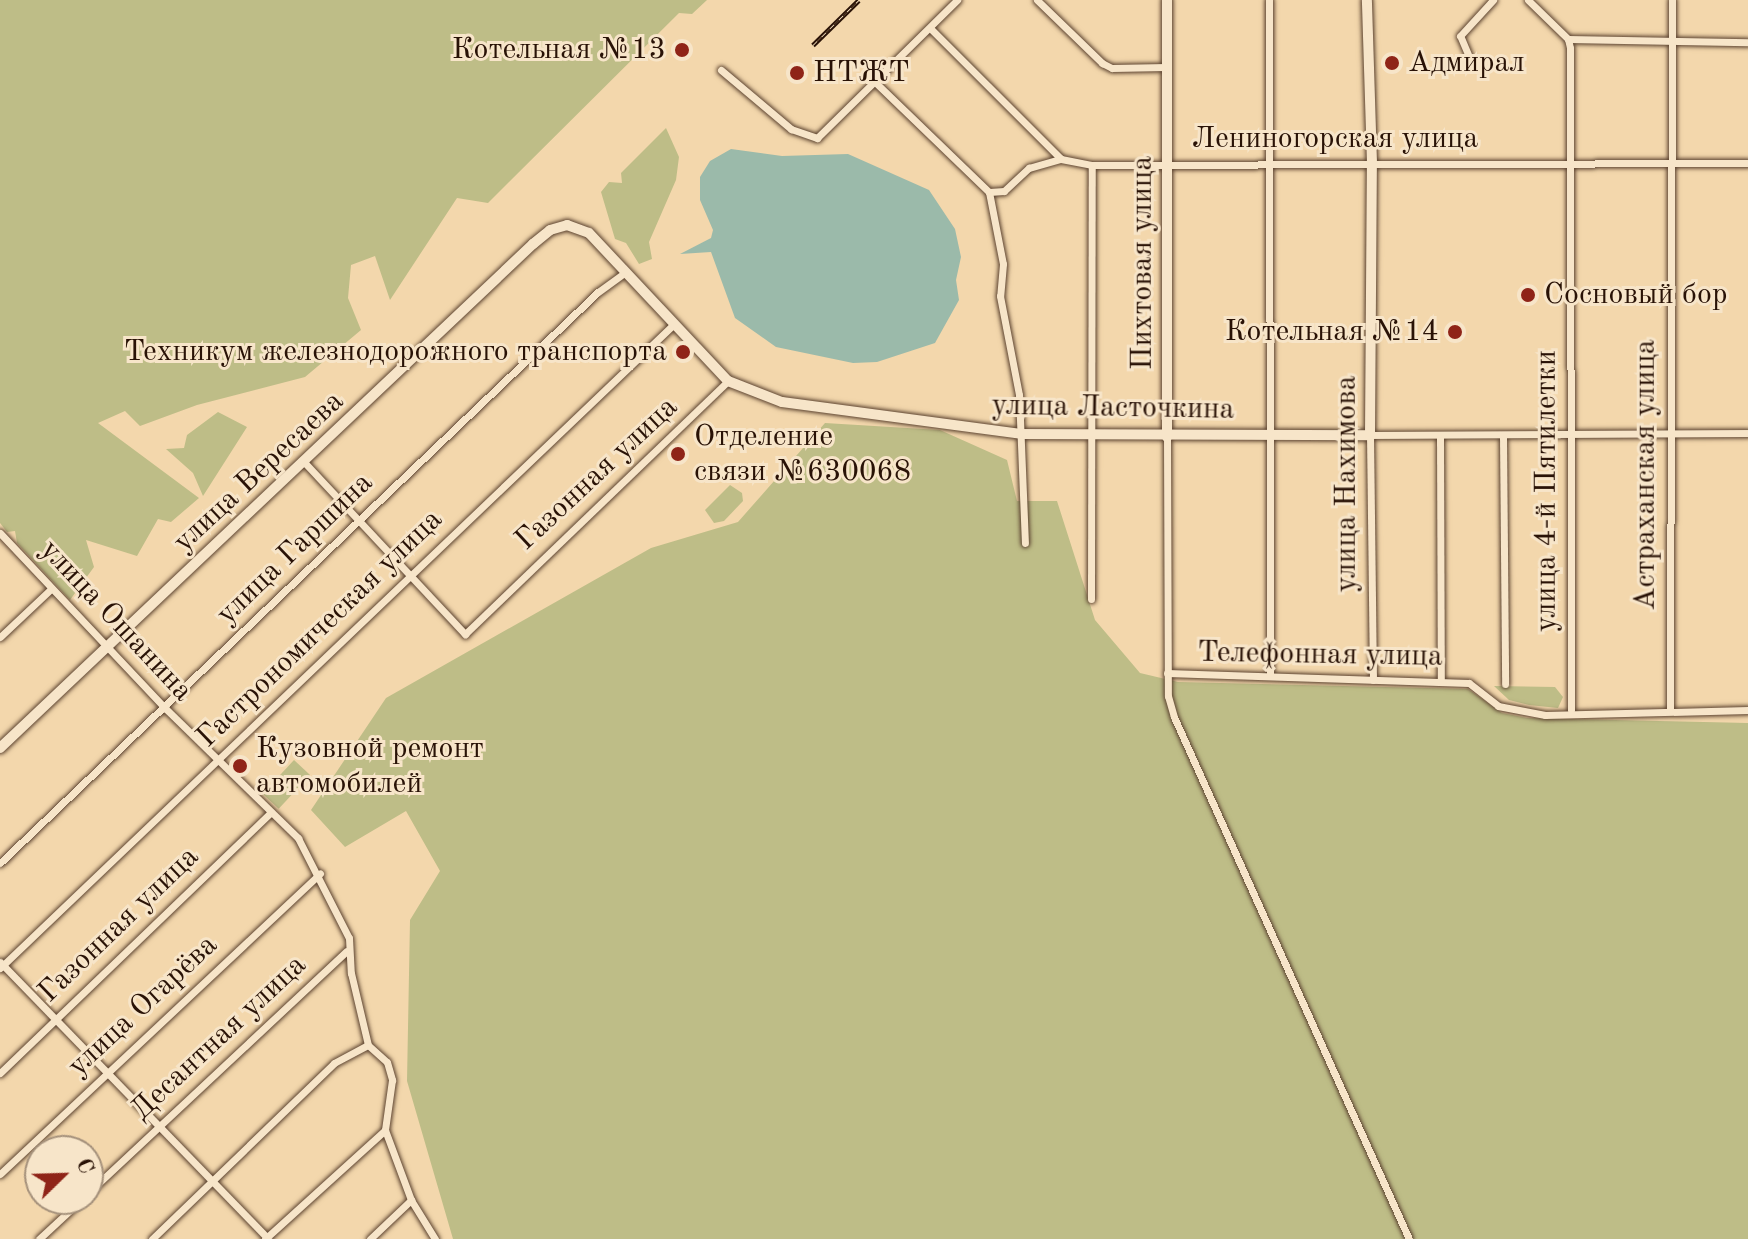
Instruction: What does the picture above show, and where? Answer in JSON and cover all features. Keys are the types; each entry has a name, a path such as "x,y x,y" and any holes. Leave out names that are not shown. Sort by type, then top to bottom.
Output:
{"street":[{"path":"721,70 809,137 817,138 957,0"},
{"path":"1037,0 1102,63 1112,68 1166,67"},
{"name":"Пихтовая улица","path":"1167,0 1167,673 1174,717 1409,1239"},
{"path":"1269,0 1266,436 1270,674"},
{"name":"улица Нахимова","path":"1367,0 1372,163 1370,435 1373,680"},
{"path":"1470,59 1460,36 1493,0"},
{"path":"1528,0 1568,39 1748,42"},
{"name":"Астраханская улица","path":"1670,710 1669,163 1672,0"},
{"path":"930,28 1061,159 1019,172 1004,191 989,192"},
{"name":"улица 4-й Пятилетки","path":"1568,39 1571,161 1571,710"},
{"path":"876,83 989,192 1003,264 1000,296 1019,395 1025,543"},
{"name":"Лениногорская улица","path":"1061,159 1092,165 1571,161 1748,163"},
{"path":"1091,599 1092,165"},
{"name":"улица Ласточкина","path":"550,230 578,227 626,272 728,381 782,402 1021,434 1167,437 1748,433"},
{"name":"улица Вересаева","path":"0,748 550,230"},
{"name":"улица Гаршина","path":"0,863 166,709 598,292 626,272"},
{"name":"Гастрономическая улица","path":"1,965 218,762 674,324"},
{"name":"Газонная улица","path":"409,577 465,634 728,381"},
{"path":"1440,436 1441,682"},
{"path":"1503,436 1505,684"},
{"path":"304,462 409,577"},
{"name":"улица Ошанина","path":"0,533 166,709 298,838 320,873 349,938 347,951 368,1045 387,1062 392,1080 385,1130 411,1200 435,1239"},
{"path":"0,637 52,588"},
{"name":"Телефонная улица","path":"1167,673 1270,674 1469,683 1498,706 1522,712 1571,710 1589,715 1670,710 1748,710"},
{"name":"Газонная улица","path":"0,1073 271,812"},
{"name":"улица Огарёва","path":"0,1174 320,873"},
{"name":"Десантная улица","path":"104,1178 347,951"},
{"path":"1,965 266,1238 385,1130"},
{"path":"152,1239 334,1063 368,1045"},
{"path":"370,1239 411,1200"},
{"path":"39,1239 65,1215"}],"shaded area":[{"path":"0,0 707,0 692,14 679,13 488,203 457,198 390,300 375,256 351,265 348,298 361,330 305,377 197,405 140,426 125,411 98,423 199,498 171,522 158,519 137,556 86,540 94,567 70,600 17,543 15,531 7,532 0,523"},
{"path":"666,128 679,157 676,180 649,242 652,259 639,264 626,243 615,239 601,192 609,182 622,183 621,173"},
{"path":"731,149 782,156 848,154 929,190 955,229 961,257 956,280 959,300 935,343 877,362 853,363 776,347 735,318 711,252 680,254 711,238 713,230 700,200 700,177 710,161"},
{"path":"218,412 247,427 203,496 193,473 166,449 184,448 187,435"},
{"path":"825,423 940,430 1007,460 1017,501 1057,501 1095,620 1140,673 1178,682 1468,689 1502,713 1527,718 1748,723 1748,1239 453,1239 407,1081 410,920 440,871 406,811 345,847 311,810 386,698 651,548 738,522"},
{"path":"730,485 742,493 743,501 724,521 714,523 705,510"},
{"path":"1494,686 1555,687 1563,697 1558,708 1529,705 1509,700"},
{"path":"294,760 310,775 279,809 263,794"}],"railway":[{"path":"813,45 859,0"}],"place":[{"name":"Котельная №13","path":"682,50"},
{"name":"Адмирал","path":"1392,63"},
{"name":"НТЖТ","path":"797,73"},
{"name":"Сосновый бор","path":"1528,295"},
{"name":"Котельная №14","path":"1455,332"},
{"name":"Техникум железнодорожного транспорта","path":"683,352"},
{"name":"Отделение связи №630068","path":"678,454"},
{"name":"Кузовной ремонт автомобилей","path":"240,766"}]}
